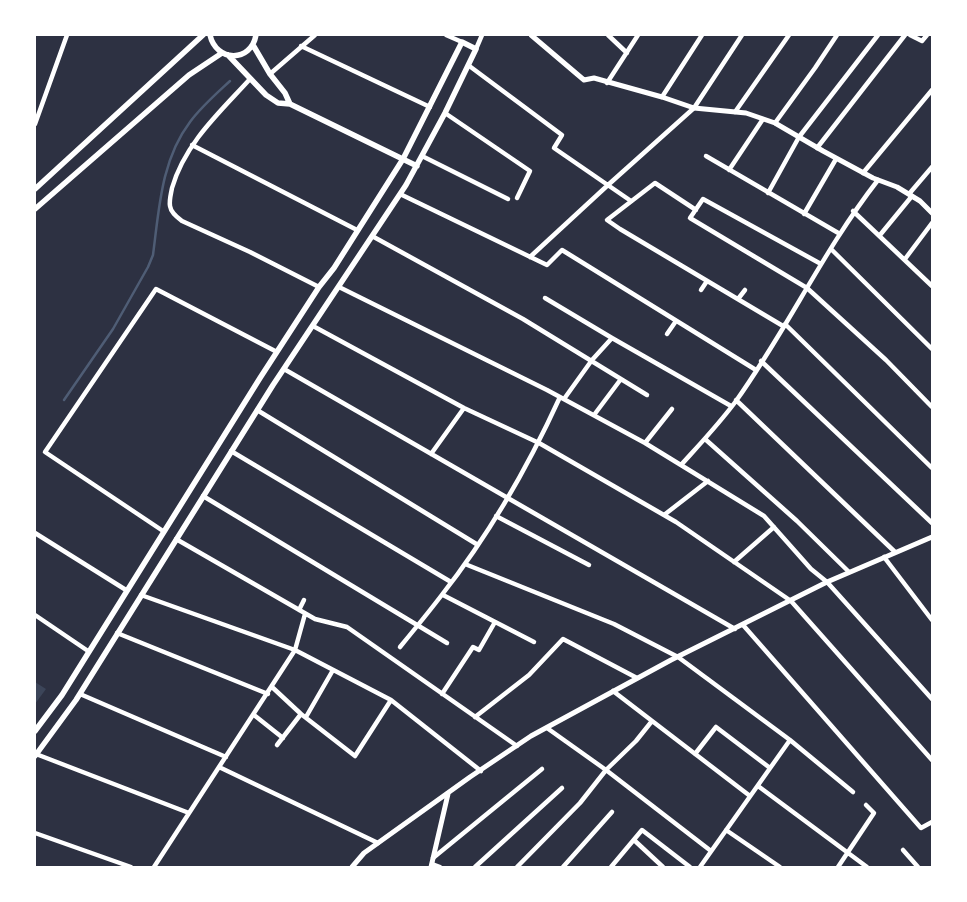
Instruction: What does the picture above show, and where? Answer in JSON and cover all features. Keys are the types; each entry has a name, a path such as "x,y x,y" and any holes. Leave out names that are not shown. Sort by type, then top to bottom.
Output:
{"main road":[{"path":"35,190 203,35"},
{"path":"210,35 212,43 222,53 228,55 242,54 253,45 257,36"},
{"path":"35,731 62,695 163,531 403,159 462,42 476,49 445,113 400,194 257,410 80,694 36,755"},
{"path":"253,45 270,74 285,93 290,104"},
{"path":"35,209 189,75 222,53"},
{"path":"228,55 266,95 278,104 290,104 417,166"}],"street":[{"path":"35,124 67,35"},
{"path":"270,74 315,35"},
{"path":"446,35 462,42"},
{"path":"476,49 482,35"},
{"path":"531,35 584,80 594,78 694,108 746,113 775,123 863,173 897,186 932,213"},
{"path":"608,35 627,53"},
{"path":"608,83 638,35"},
{"path":"662,97 702,35"},
{"path":"530,257 694,108 742,35"},
{"path":"735,112 789,35"},
{"path":"775,123 816,68 837,35"},
{"path":"768,193 799,137 878,35"},
{"path":"817,148 905,35"},
{"path":"910,35 922,42 927,35"},
{"path":"302,46 430,107"},
{"path":"468,65 562,135 554,148 632,202"},
{"path":"250,79 192,145 181,163 170,196 170,206 174,214 182,221 250,252 319,287"},
{"path":"863,173 932,90"},
{"path":"445,113 530,171 517,198"},
{"path":"729,170 763,119"},
{"path":"192,145 357,230"},
{"path":"422,156 508,199"},
{"path":"706,156 840,234"},
{"path":"804,214 836,159"},
{"path":"880,236 932,167"},
{"path":"681,465 705,439 736,400 808,288 854,211 878,180"},
{"path":"696,210 655,183 608,220 707,281 784,325 932,468"},
{"path":"400,194 547,266 562,250 756,370"},
{"path":"821,264 703,199 690,218 808,288 886,360 932,407"},
{"path":"854,211 932,286"},
{"path":"904,259 932,223"},
{"path":"372,236 523,318 647,394"},
{"path":"831,249 932,349"},
{"path":"701,290 707,281"},
{"path":"339,287 594,415 645,443 764,516 811,569 827,582 932,699"},
{"path":"163,531 45,452 156,289 277,352"},
{"path":"738,299 746,290"},
{"path":"545,298 731,406"},
{"path":"667,334 676,321"},
{"path":"312,326 464,408 539,443 664,515 791,601 932,760"},
{"path":"400,647 465,564 508,498 562,398 612,338"},
{"path":"761,361 932,523"},
{"path":"284,369 735,629"},
{"path":"594,415 620,379"},
{"path":"736,400 895,552"},
{"path":"431,454 464,408"},
{"path":"645,443 672,409"},
{"path":"257,410 478,544"},
{"path":"705,439 797,521 849,572"},
{"path":"232,451 451,582"},
{"path":"664,515 708,481"},
{"path":"203,496 448,643"},
{"path":"496,516 589,565"},
{"path":"734,562 774,527"},
{"path":"35,533 126,590"},
{"path":"352,867 378,843 448,793 516,746 547,728 637,678 827,582 932,537"},
{"path":"176,539 305,614 315,619 347,627 516,746"},
{"path":"884,557 932,620"},
{"path":"465,564 614,624 678,657 790,740 853,792"},
{"path":"141,595 295,650 391,700 481,770"},
{"path":"442,595 534,642"},
{"path":"299,610 304,600"},
{"path":"154,867 295,650 305,614"},
{"path":"35,615 88,651"},
{"path":"442,694 473,647 479,650 495,622"},
{"path":"743,625 921,828 932,822"},
{"path":"117,633 268,694"},
{"path":"475,717 529,676 563,639 637,678"},
{"path":"306,717 333,670"},
{"path":"272,687 301,714 356,756 391,700"},
{"path":"613,691 750,796"},
{"path":"80,694 226,757"},
{"path":"277,745 301,714"},
{"path":"254,715 282,738"},
{"path":"517,867 580,802 606,770 636,741 652,721"},
{"path":"695,754 716,727 770,768"},
{"path":"547,728 606,770 712,851"},
{"path":"700,867 790,740"},
{"path":"36,755 189,813"},
{"path":"219,767 378,843"},
{"path":"432,863 542,769"},
{"path":"758,786 867,867"},
{"path":"474,867 562,788"},
{"path":"432,863 448,793"},
{"path":"838,867 874,813 866,805"},
{"path":"563,867 612,812"},
{"path":"611,867 642,830 690,867"},
{"path":"726,830 780,867"},
{"path":"35,833 131,867"},
{"path":"634,840 660,866"},
{"path":"903,850 917,866"},
{"path":"432,863 440,867"}],"shaded area":[{"path":"35,682 46,689 35,704"}],"waterway":[{"path":"64,400 113,329 148,267 153,255 167,169 180,137 199,111 230,81"}]}
